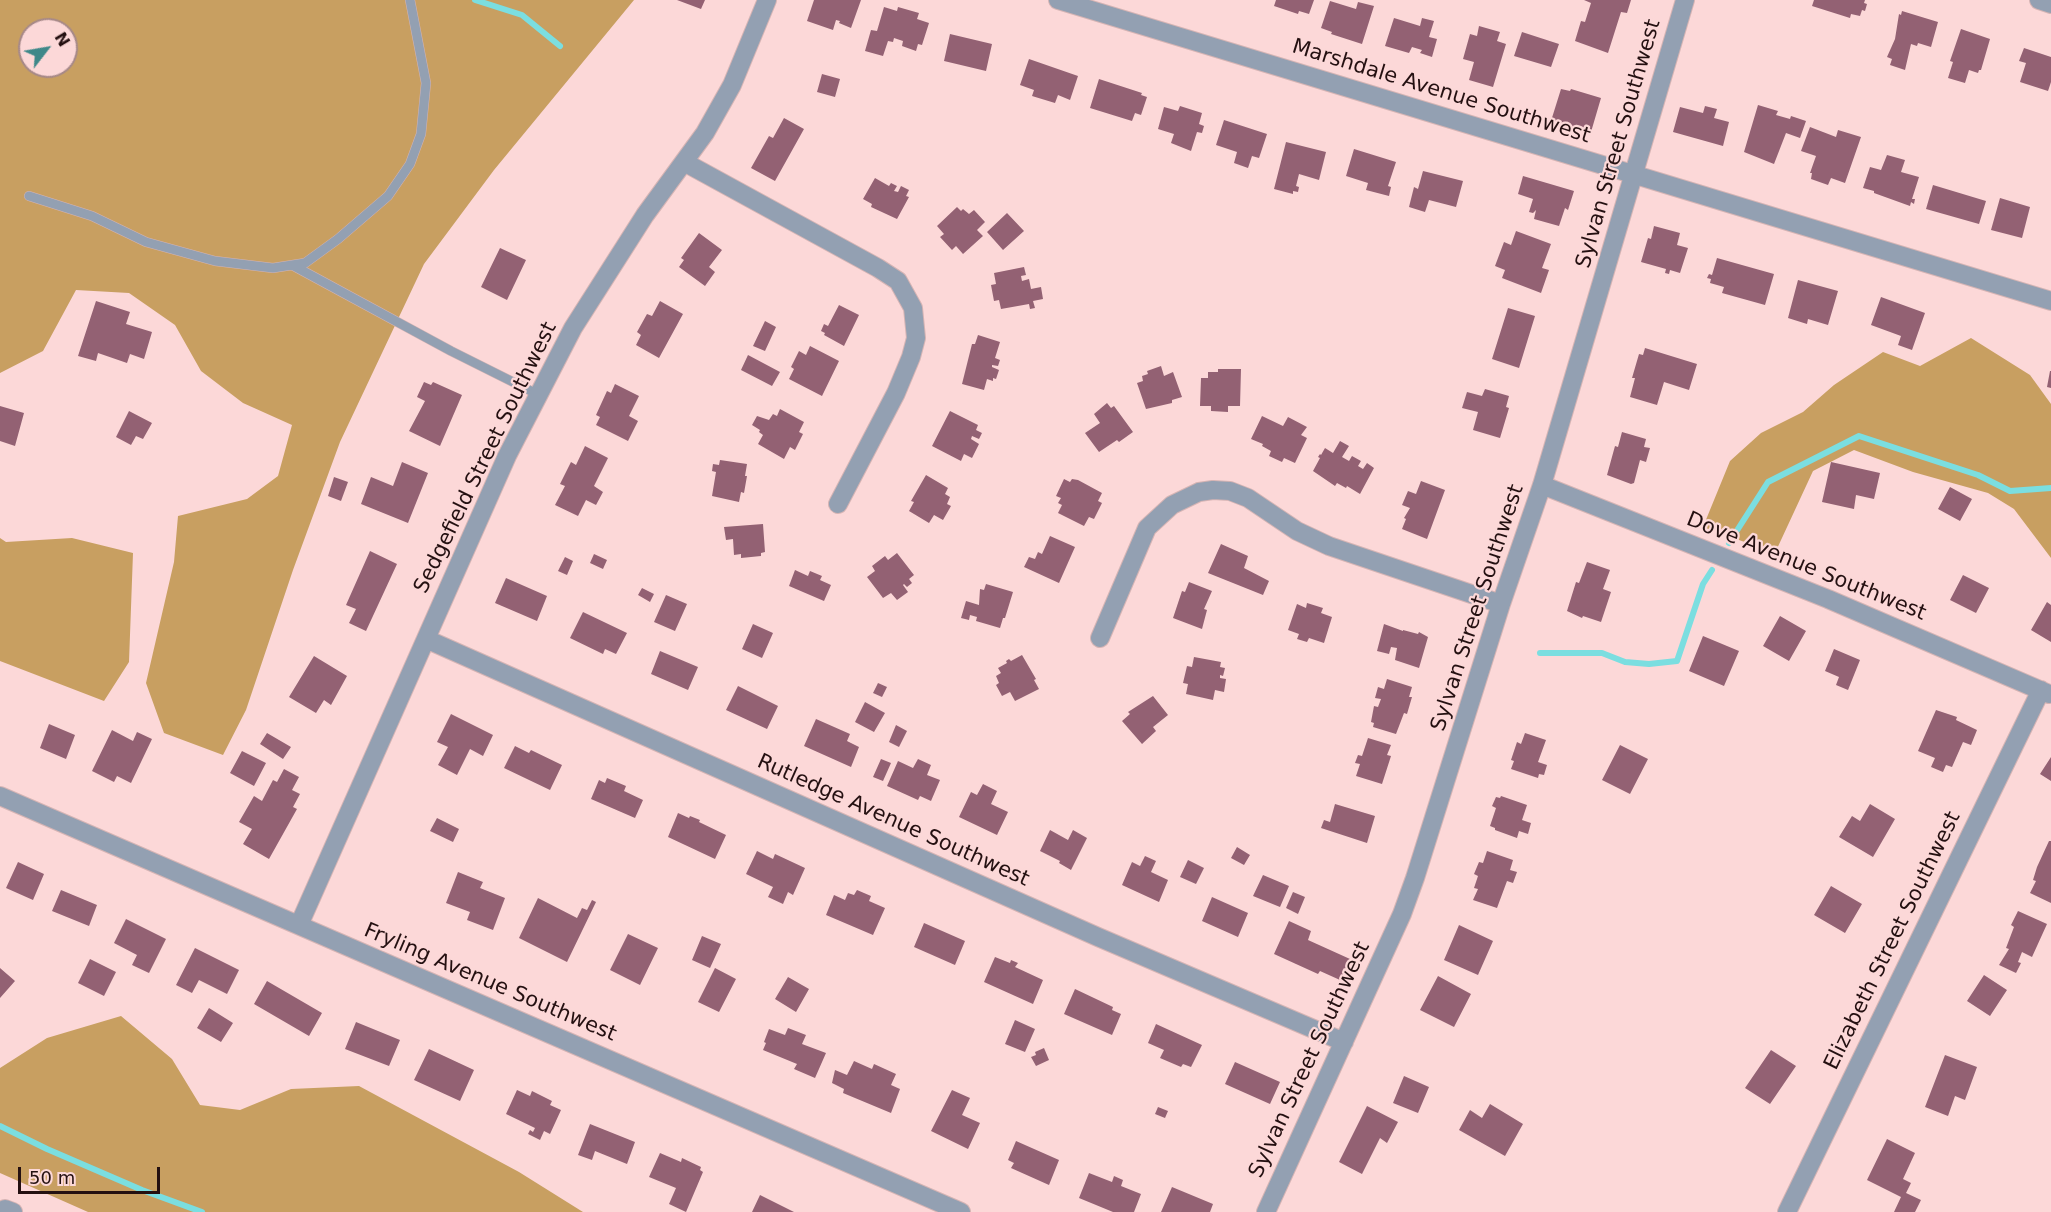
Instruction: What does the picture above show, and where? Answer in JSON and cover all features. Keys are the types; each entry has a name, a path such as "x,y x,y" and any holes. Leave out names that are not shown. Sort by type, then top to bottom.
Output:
{"street":[{"name":"Sedgefield Street Southwest","path":"298,925 507,456 573,328 645,215 705,133 732,85 767,0"},
{"name":"Marshdale Avenue Southwest","path":"1058,0 2051,301"},
{"name":"Sylvan Street Southwest","path":"1266,1212 1402,914 1415,878 1501,604 1542,485 1685,0"},
{"path":"2039,0 2051,4"},
{"path":"684,162 878,268 898,281 913,308 916,338 911,357 896,393 838,504"},
{"name":"Dove Avenue Southwest","path":"1542,485 1828,599 2046,693"},
{"path":"1100,638 1148,528 1172,505 1198,492 1213,490 1230,491 1248,498 1297,531 1329,546 1501,604"},
{"name":"Rutledge Avenue Southwest","path":"426,639 1098,937 1344,1042"},
{"name":"Elizabeth Street Southwest","path":"1787,1212 2046,693"},
{"name":"Fryling Avenue Southwest","path":"0,796 961,1212"}],"lane":[{"path":"29,196 92,216 146,242 215,261 273,267 305,263 338,239 388,196 410,164 421,134 426,83 410,0"},
{"path":"292,265 431,340 539,394"}],"shaded area":[{"path":"0,0 634,0 494,170 424,264 340,442 293,570 246,710 223,755 164,733 146,683 174,562 178,516 247,499 278,476 292,425 243,403 201,371 175,325 129,293 76,290 43,351 0,373"},
{"path":"1971,338 2030,375 2051,404 2051,558 2014,509 1988,493 1913,472 1854,450 1813,471 1775,553 1703,527 1730,461 1761,433 1803,412 1834,385 1883,352 1920,366"},
{"path":"0,538 6,542 72,538 133,553 129,662 104,701 0,661"},
{"path":"121,1016 172,1059 200,1105 240,1110 291,1089 359,1086 519,1172 583,1212 88,1212 0,1173 0,1068 47,1038"}],"building":[{"path":"677,0 705,0 701,9"},
{"path":"814,0 861,0 851,28 836,20 833,30 807,21"},
{"path":"1276,0 1314,0 1309,14 1299,11 1298,14 1274,6"},
{"path":"1584,0 1631,0 1627,13 1621,12 1608,53 1575,41 1581,21 1585,22 1591,3"},
{"path":"1814,0 1865,0 1864,3 1867,4 1860,16 1851,14 1850,18 1812,6"},
{"path":"1330,1 1356,9 1358,2 1374,6 1362,44 1331,34 1332,32 1321,28"},
{"path":"884,7 897,11 898,7 919,13 917,19 929,23 922,45 918,44 916,51 902,46 903,41 894,38 893,42 888,41 883,56 865,51 871,30 877,31"},
{"path":"1902,11 1938,22 1931,47 1918,43 1917,46 1911,44 1905,70 1890,65 1892,59 1887,57 1895,39 1899,14 1901,15"},
{"path":"1394,18 1420,26 1422,18 1434,21 1429,37 1437,39 1432,57 1412,47 1409,53 1385,46"},
{"path":"1479,26 1500,32 1497,41 1506,44 1493,87 1469,80 1474,62 1463,59 1470,34 1477,36"},
{"path":"1961,29 1990,39 1981,70 1978,73 1969,70 1965,83 1948,78 1953,62 1950,61"},
{"path":"1522,32 1559,44 1551,67 1514,56"},
{"path":"950,34 992,44 986,71 944,61"},
{"path":"2024,48 2051,57 2051,82 2048,91 2020,82 2026,63 2019,61"},
{"path":"1029,59 1078,76 1070,100 1058,95 1055,103 1032,96 1034,90 1020,85"},
{"path":"822,74 840,79 835,97 817,92"},
{"path":"1099,79 1142,93 1141,95 1147,97 1141,115 1135,113 1132,121 1090,108"},
{"path":"1561,89 1570,91 1571,89 1601,98 1591,132 1581,129 1579,136 1566,132 1568,126 1551,121"},
{"path":"1758,105 1778,111 1776,115 1790,119 1791,116 1806,121 1800,138 1786,133 1774,164 1744,152"},
{"path":"1180,106 1202,113 1199,124 1204,126 1202,133 1197,132 1191,151 1171,143 1174,134 1158,129 1164,107 1178,111"},
{"path":"1705,106 1717,109 1714,118 1729,122 1723,146 1673,132 1680,107 1703,113"},
{"path":"784,118 804,129 775,181 751,168 769,136 773,138"},
{"path":"1224,120 1267,134 1259,158 1252,156 1248,168 1234,163 1237,152 1216,145"},
{"path":"1810,127 1836,137 1838,130 1861,137 1845,183 1831,178 1828,185 1811,179 1812,173 1810,173 1816,156 1801,151"},
{"path":"1286,142 1326,152 1319,180 1299,174 1296,186 1299,187 1298,192 1293,191 1293,194 1274,189"},
{"path":"1354,149 1396,162 1388,186 1391,187 1389,196 1366,190 1368,183 1346,176"},
{"path":"1887,155 1905,160 1901,172 1919,177 1912,199 1915,199 1914,204 1911,202 1910,206 1863,188 1870,167 1881,170"},
{"path":"1423,171 1463,181 1456,207 1429,200 1425,212 1409,207 1414,187 1418,189"},
{"path":"1523,176 1574,191 1568,210 1565,208 1559,226 1534,219 1536,210 1533,213 1529,212 1533,199 1518,194"},
{"path":"875,178 889,186 891,183 897,186 894,191 898,192 901,186 909,190 906,196 909,197 897,219 871,207 872,204 863,199"},
{"path":"1933,185 1986,201 1979,224 1926,209"},
{"path":"2000,198 2030,207 2022,238 1991,230"},
{"path":"957,207 969,214 974,210 985,222 977,230 983,236 963,254 956,246 952,250 940,237 944,234 937,226"},
{"path":"1007,213 1024,231 1003,250 987,232"},
{"path":"1654,226 1680,233 1677,245 1688,248 1680,273 1670,270 1669,274 1665,273 1666,269 1641,262"},
{"path":"1516,231 1551,244 1542,268 1549,270 1541,293 1502,278 1505,270 1495,266 1504,242 1511,245"},
{"path":"699,233 722,250 709,267 715,272 705,286 679,267 684,260 681,258"},
{"path":"500,248 526,260 507,300 481,287"},
{"path":"1717,258 1774,274 1765,305 1722,293 1724,287 1710,283 1711,279 1707,278 1709,274 1712,275"},
{"path":"1024,267 1026,275 1021,276 1022,281 1029,279 1031,289 1041,287 1043,299 1033,301 1035,308 1030,309 1029,304 1001,309 999,300 994,301 991,285 996,284 994,273"},
{"path":"1798,280 1838,291 1828,325 1808,319 1807,324 1788,318"},
{"path":"1881,297 1925,313 1912,350 1898,345 1901,336 1871,325"},
{"path":"96,301 130,312 126,324 152,332 144,359 130,354 127,363 98,353 96,361 78,356"},
{"path":"660,301 683,314 659,358 636,345 641,335 637,332 647,314 652,316"},
{"path":"839,305 859,315 844,346 821,331 824,324 828,326"},
{"path":"1508,308 1535,316 1519,368 1492,359"},
{"path":"765,321 776,327 765,351 753,346"},
{"path":"978,335 1000,342 995,358 1000,360 998,366 992,365 999,370 996,379 993,378 993,381 987,379 984,390 962,384 972,344 975,344"},
{"path":"810,346 839,361 822,396 789,379 794,369 791,367 799,351 806,355"},
{"path":"1645,348 1697,364 1689,390 1664,382 1657,405 1630,397 1635,378 1632,378 1639,354 1643,355"},
{"path":"748,355 780,372 772,386 741,370"},
{"path":"1161,366 1164,376 1173,372 1182,397 1172,400 1172,403 1146,409 1137,383 1143,381 1142,376 1148,374 1147,371"},
{"path":"1218,369 1241,369 1240,406 1228,406 1228,412 1211,411 1211,406 1200,406 1201,378 1208,378 1208,372 1218,372"},
{"path":"2051,371 2051,388 2047,387"},
{"path":"424,382 431,385 433,382 462,395 440,446 409,431 425,401 417,397"},
{"path":"615,384 639,396 629,416 638,421 628,441 596,425 600,417 596,415 607,391 611,393"},
{"path":"1485,389 1509,396 1506,407 1509,408 1500,438 1473,430 1478,412 1462,408 1467,392 1482,396"},
{"path":"1107,403 1111,408 1114,406 1133,432 1099,452 1085,433 1100,423 1094,414"},
{"path":"0,406 24,413 15,446 0,441"},
{"path":"780,409 804,422 799,432 803,434 795,450 790,447 784,459 758,444 763,435 752,425 757,416 769,420 773,414 777,416"},
{"path":"129,411 152,423 143,439 136,436 131,445 116,437"},
{"path":"950,411 978,425 976,430 982,433 979,439 972,436 971,439 979,444 972,458 964,454 961,461 932,446"},
{"path":"1262,416 1283,426 1288,417 1307,427 1301,435 1307,438 1295,463 1284,458 1282,462 1269,456 1271,451 1262,446 1263,444 1251,439"},
{"path":"1622,432 1646,439 1644,447 1650,448 1646,462 1640,460 1634,483 1631,484 1607,475 1615,446 1618,447"},
{"path":"1340,441 1349,446 1342,457 1349,461 1352,456 1361,461 1358,466 1363,469 1367,463 1374,468 1360,494 1347,486 1346,488 1337,483 1335,486 1313,471 1320,458 1318,457 1325,448 1333,453"},
{"path":"585,446 608,458 594,486 603,492 596,505 586,500 578,516 555,505 565,486 560,484 571,462 576,465"},
{"path":"720,460 747,464 744,493 741,492 739,502 712,496 716,472 712,471 713,464 719,465"},
{"path":"402,462 428,473 408,523 361,504 371,477 393,486"},
{"path":"1831,462 1880,473 1874,499 1856,495 1854,509 1822,502"},
{"path":"926,475 948,488 945,494 950,497 947,504 951,506 943,520 934,515 929,523 909,511 914,502 911,501"},
{"path":"334,477 348,482 341,501 328,496"},
{"path":"1064,479 1070,482 1072,479 1078,480 1102,493 1098,501 1102,503 1094,519 1089,517 1084,526 1058,513 1062,505 1058,503 1061,498 1056,496"},
{"path":"1421,481 1445,490 1427,539 1402,529 1406,519 1404,518 1410,508 1402,505 1408,491 1416,494"},
{"path":"1950,487 1972,499 1960,521 1938,509"},
{"path":"763,524 765,552 761,553 761,556 741,558 741,554 734,555 733,539 726,540 724,527"},
{"path":"1050,536 1075,547 1059,583 1024,567 1029,557 1035,559 1038,552 1042,554"},
{"path":"1221,544 1248,556 1244,568 1269,581 1263,595 1208,573"},
{"path":"370,551 397,564 366,631 349,623 356,609 346,605"},
{"path":"897,553 914,575 909,579 912,583 907,587 903,585 908,592 897,600 891,593 883,598 867,577 875,571 872,566 885,556 888,560"},
{"path":"594,554 607,560 603,569 590,563"},
{"path":"565,557 573,561 567,575 558,571"},
{"path":"1587,562 1610,570 1603,589 1611,592 1601,622 1583,616 1582,618 1567,611 1576,582 1579,583"},
{"path":"795,570 808,576 810,571 822,576 820,580 831,585 824,601 789,586"},
{"path":"1963,575 1989,588 1976,613 1950,600"},
{"path":"506,578 547,596 537,621 495,603"},
{"path":"1189,582 1212,591 1204,609 1207,610 1202,629 1173,618 1182,591 1185,592"},
{"path":"986,584 1013,592 1000,628 976,621 977,617 970,615 969,620 961,618 966,601 979,605 980,589 984,590"},
{"path":"642,588 654,594 650,602 638,595"},
{"path":"666,595 687,604 675,631 654,622"},
{"path":"2047,602 2051,605 2051,642 2031,630"},
{"path":"1307,603 1323,608 1321,613 1332,617 1324,643 1309,638 1307,642 1297,639 1299,634 1288,630 1297,604 1306,608"},
{"path":"583,612 627,633 616,654 605,649 603,654 570,638"},
{"path":"1780,616 1806,631 1789,661 1763,646"},
{"path":"753,624 773,633 762,658 742,649"},
{"path":"1384,624 1403,631 1418,634 1419,632 1428,637 1419,668 1395,660 1397,648 1391,647 1389,654 1377,651"},
{"path":"1703,636 1739,651 1724,686 1689,671"},
{"path":"1834,649 1860,660 1848,690 1836,685 1839,677 1825,671"},
{"path":"660,651 698,667 688,690 651,674"},
{"path":"1022,655 1039,689 1015,701 1010,692 1002,696 996,685 999,683 996,676 1001,673 998,668 1007,663 1006,661"},
{"path":"314,656 347,676 331,705 324,700 316,713 289,697"},
{"path":"1194,657 1221,662 1220,667 1225,668 1223,676 1220,675 1220,678 1226,679 1224,692 1215,690 1213,700 1186,694 1188,684 1183,683 1187,666 1192,667"},
{"path":"1387,679 1412,687 1409,697 1412,697 1407,714 1404,713 1396,734 1373,727 1374,723 1371,722 1374,706 1378,707 1381,699 1375,698 1378,687 1384,689"},
{"path":"878,683 887,687 882,697 873,693"},
{"path":"738,686 778,706 767,729 726,710"},
{"path":"1153,696 1168,715 1153,727 1156,731 1142,744 1122,721 1130,714 1128,712"},
{"path":"865,702 885,713 874,732 855,722"},
{"path":"1936,710 1957,717 1956,720 1977,730 1971,745 1963,742 1952,767 1946,765 1943,772 1931,767 1935,758 1918,751"},
{"path":"451,714 493,735 483,756 470,749 457,775 438,765 448,747 437,742"},
{"path":"816,719 850,734 847,741 859,747 851,767 804,746"},
{"path":"49,724 75,735 66,759 40,748"},
{"path":"896,725 907,731 899,747 889,742"},
{"path":"112,730 133,741 137,732 152,739 131,783 117,776 114,782 92,771"},
{"path":"267,733 291,747 283,759 260,744"},
{"path":"1525,733 1546,740 1538,762 1547,765 1544,775 1539,774 1538,778 1511,769 1514,761 1511,760 1517,742 1521,744"},
{"path":"1368,738 1391,745 1387,755 1391,756 1382,784 1356,776 1360,764 1355,763 1358,755 1362,756"},
{"path":"1620,745 1648,759 1630,794 1602,780"},
{"path":"515,746 529,753 531,750 562,765 550,790 504,768"},
{"path":"242,751 266,763 254,786 230,773"},
{"path":"2051,757 2051,781 2040,774"},
{"path":"881,759 891,763 883,781 873,777"},
{"path":"918,759 931,765 927,775 940,780 931,801 920,796 918,800 887,786 898,761 913,768"},
{"path":"284,769 299,777 292,790 300,794 293,807 297,809 269,859 243,844 252,829 239,822 254,796 262,801 273,780 277,782"},
{"path":"607,778 626,786 624,791 643,800 635,818 591,799 599,780 605,783"},
{"path":"983,784 997,791 991,804 1008,812 997,835 959,817 971,792 977,795"},
{"path":"1501,796 1527,805 1522,820 1531,823 1528,834 1519,831 1517,838 1490,826 1496,808 1492,806 1496,797"},
{"path":"1335,804 1375,816 1367,843 1321,828 1324,820 1330,822"},
{"path":"1870,804 1895,819 1873,857 1839,837 1852,816 1860,821"},
{"path":"678,813 700,820 699,822 726,835 715,859 668,837"},
{"path":"437,818 459,829 453,842 430,831"},
{"path":"1050,830 1068,840 1073,830 1087,838 1071,870 1059,863 1060,861 1040,851"},
{"path":"2051,841 2051,903 2030,893 2036,881 2033,880 2037,867"},
{"path":"1237,847 1250,855 1244,865 1231,858"},
{"path":"757,851 773,859 775,854 805,868 793,895 788,892 783,904 768,897 773,887 746,874"},
{"path":"1487,851 1513,860 1510,870 1517,872 1513,883 1507,881 1497,908 1473,900 1478,889 1474,888 1478,876 1474,874 1479,862 1483,863"},
{"path":"1145,856 1156,861 1151,872 1168,880 1159,902 1122,885 1132,862 1140,866"},
{"path":"1188,860 1204,868 1196,884 1180,877"},
{"path":"18,862 44,874 33,900 6,888"},
{"path":"458,872 483,882 480,888 505,898 493,930 467,920 470,912 446,903"},
{"path":"1263,875 1289,886 1280,907 1253,896"},
{"path":"1831,886 1862,904 1845,933 1814,915"},
{"path":"61,890 97,905 89,926 52,911"},
{"path":"857,890 871,896 869,901 885,908 873,935 826,915 834,895 845,900 848,893 854,895"},
{"path":"1293,892 1305,897 1298,914 1286,908"},
{"path":"1212,897 1248,913 1238,937 1202,921"},
{"path":"538,898 577,918 582,908 587,910 592,900 596,902 567,962 519,938"},
{"path":"2018,911 2047,924 2032,957 2022,952 2018,962 2021,963 2016,973 1999,965 2009,949 2006,948 2014,927 2011,925"},
{"path":"126,919 166,939 149,973 132,965 137,955 114,943"},
{"path":"1289,921 1311,931 1308,940 1350,959 1340,980 1320,971 1318,974 1274,954"},
{"path":"924,923 965,941 955,965 914,947"},
{"path":"1459,925 1493,941 1478,975 1444,960"},
{"path":"628,934 658,948 640,985 610,970"},
{"path":"702,936 721,944 710,968 692,960"},
{"path":"195,948 239,970 227,994 199,980 192,993 176,985"},
{"path":"995,957 1010,963 1011,960 1018,963 1015,967 1043,980 1033,1004 984,982"},
{"path":"90,959 116,972 104,996 78,983"},
{"path":"0,968 15,981 0,998"},
{"path":"715,968 736,979 719,1012 698,1002"},
{"path":"1984,975 2007,990 1990,1016 1967,1001"},
{"path":"1438,976 1471,994 1454,1027 1420,1010"},
{"path":"788,977 809,989 796,1012 775,999"},
{"path":"267,981 322,1013 309,1036 254,1004"},
{"path":"1075,989 1113,1007 1112,1010 1121,1014 1112,1035 1064,1014"},
{"path":"209,1008 233,1023 221,1042 197,1028"},
{"path":"1015,1020 1035,1029 1025,1052 1005,1044"},
{"path":"356,1022 400,1040 389,1066 345,1049"},
{"path":"1156,1024 1202,1045 1191,1067 1183,1064 1181,1067 1160,1058 1164,1050 1148,1043"},
{"path":"788,1028 806,1035 802,1044 826,1053 815,1078 794,1069 797,1064 763,1050 769,1029 785,1035"},
{"path":"1044,1048 1049,1060 1036,1066 1031,1057 1036,1055 1035,1052"},
{"path":"429,1049 474,1070 460,1101 414,1080"},
{"path":"1771,1050 1796,1066 1770,1104 1745,1088"},
{"path":"1945,1055 1977,1067 1965,1100 1955,1096 1948,1116 1925,1107"},
{"path":"854,1061 872,1069 874,1064 896,1074 891,1085 900,1089 891,1113 843,1093 844,1089 832,1083 835,1070 847,1075"},
{"path":"1235,1062 1280,1082 1270,1104 1225,1084"},
{"path":"1404,1076 1429,1087 1418,1113 1393,1103"},
{"path":"517,1090 530,1096 532,1091 552,1101 550,1105 561,1110 550,1134 544,1131 540,1140 528,1134 535,1128 506,1114"},
{"path":"952,1090 970,1098 962,1115 980,1123 968,1149 931,1131"},
{"path":"1490,1104 1523,1124 1505,1156 1459,1130 1470,1110 1482,1118"},
{"path":"1367,1106 1398,1122 1387,1143 1380,1138 1362,1174 1339,1162"},
{"path":"1158,1107 1168,1111 1165,1118 1155,1114"},
{"path":"590,1124 635,1142 627,1164 595,1151 592,1160 578,1155"},
{"path":"1887,1139 1915,1153 1903,1179 1911,1183 1906,1193 1921,1200 1915,1212 1894,1212 1901,1197 1867,1180"},
{"path":"1016,1141 1059,1160 1049,1185 1011,1168 1014,1163 1008,1160"},
{"path":"660,1153 681,1162 682,1158 701,1167 700,1170 703,1172 686,1212 669,1204 676,1188 649,1177"},
{"path":"1089,1173 1112,1182 1114,1176 1123,1180 1121,1186 1141,1194 1134,1212 1113,1212 1079,1198"},
{"path":"1172,1187 1213,1204 1210,1212 1161,1212"},
{"path":"760,1195 794,1212 752,1212"}],"waterway":[{"path":"475,0 522,15 560,46"},
{"path":"1729,543 1768,482 1859,436 1978,475 2010,491 2051,488"},
{"path":"1540,653 1602,653 1625,662 1649,664 1677,661 1703,584 1712,570"},
{"path":"0,1126 142,1190 202,1212"}]}
